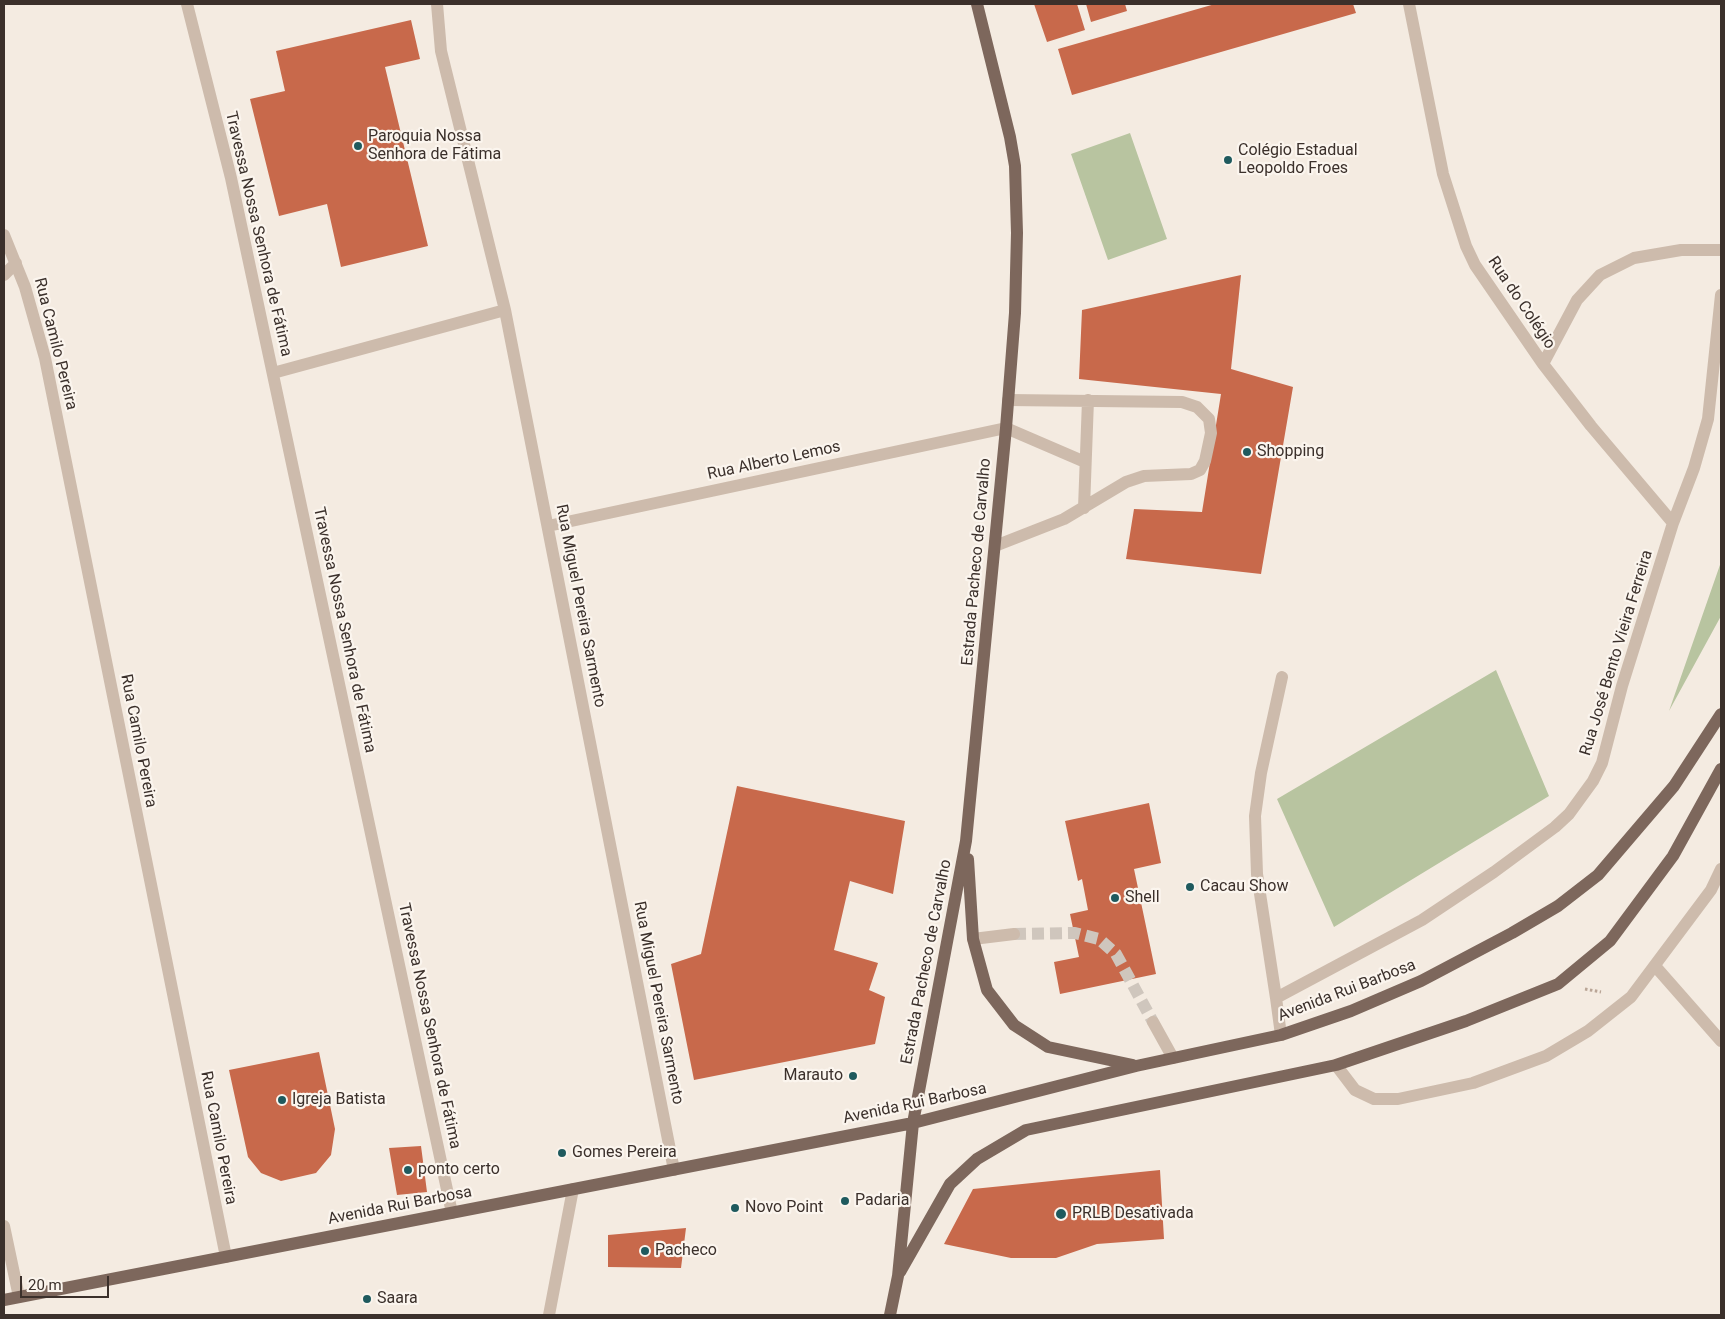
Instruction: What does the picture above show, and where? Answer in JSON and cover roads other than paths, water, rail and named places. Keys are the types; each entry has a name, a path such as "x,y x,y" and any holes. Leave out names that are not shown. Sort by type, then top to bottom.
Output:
{"main road":[{"name":"Estrada Pacheco de Carvalho","path":"898,1276 913,1123 966,841 1006,428 1015,313 1017,233 1015,166 1010,137 977,4"},
{"name":"Avenida Rui Barbosa","path":"4,1300 913,1123 1136,1066 1281,1035 1351,1011 1421,981 1512,934 1558,906 1598,875 1674,786 1721,714"},
{"path":"890,1315 898,1276 950,1184 977,1159 1026,1130 1336,1065 1466,1021 1558,984 1610,941 1673,856 1721,770"},
{"path":"966,841 973,939 987,990 1014,1025 1048,1047 1136,1066"}],"street":[{"name":"Travessa Nossa Senhora de Fátima","path":"187,4 231,178 452,1213"},
{"name":"Rua Miguel Pereira Sarmento","path":"437,4 441,51 505,310 674,1170"},
{"name":"Rua do Colégio","path":"1408,4 1443,174 1466,246 1485,282 1543,364 1591,426 1673,522"},
{"name":"Rua Camilo Pereira","path":"4,235 25,287 45,358 226,1257"},
{"path":"1543,364 1577,300 1600,275 1634,258 1681,250 1721,250"},
{"path":"4,275 16,263"},
{"name":"Rua José Bento Vieira Ferreira","path":"1276,998 1422,920 1525,851 1569,814 1593,781 1602,763 1622,686 1673,522 1694,468 1708,418 1721,295"},
{"path":"273,373 505,310"},
{"path":"995,546 1064,519 1126,482 1144,476 1191,474 1200,470 1206,461 1211,433 1209,419 1197,407 1182,402 1008,400"},
{"path":"1084,508 1088,400"},
{"path":"1006,428 1085,462"},
{"name":"Rua Alberto Lemos","path":"548,526 1006,428"},
{"path":"1281,1035 1257,874 1256,816 1260,773 1282,677"},
{"path":"1336,1065 1355,1090 1374,1099 1398,1099 1472,1083 1546,1056 1588,1031 1631,997 1710,890 1721,869"},
{"path":"973,939 1014,934"},
{"path":"1655,966 1721,1040"},
{"path":"1153,1022 1173,1058"},
{"path":"550,1315 573,1189"},
{"path":"4,1226 19,1297"}],"tunnel":[{"path":"1014,934 1075,933 1099,939 1116,954 1153,1022"}],"place":[{"name":"Paroquia Nossa Senhora de Fátima","path":"358,146"},
{"name":"Colégio Estadual Leopoldo Froes","path":"1228,160"},
{"name":"Shopping","path":"1247,452"},
{"name":"Cacau Show","path":"1190,887"},
{"name":"Shell","path":"1115,898"},
{"name":"Marauto","path":"853,1076"},
{"name":"Igreja Batista","path":"282,1100"},
{"name":"Gomes Pereira","path":"562,1153"},
{"name":"ponto certo","path":"408,1170"},
{"name":"Padaria","path":"845,1201"},
{"name":"Novo Point","path":"735,1208"},
{"name":"PRLB Desativada","path":"1061,1214"},
{"name":"Pacheco","path":"645,1251"},
{"name":"Saara","path":"367,1299"}]}
